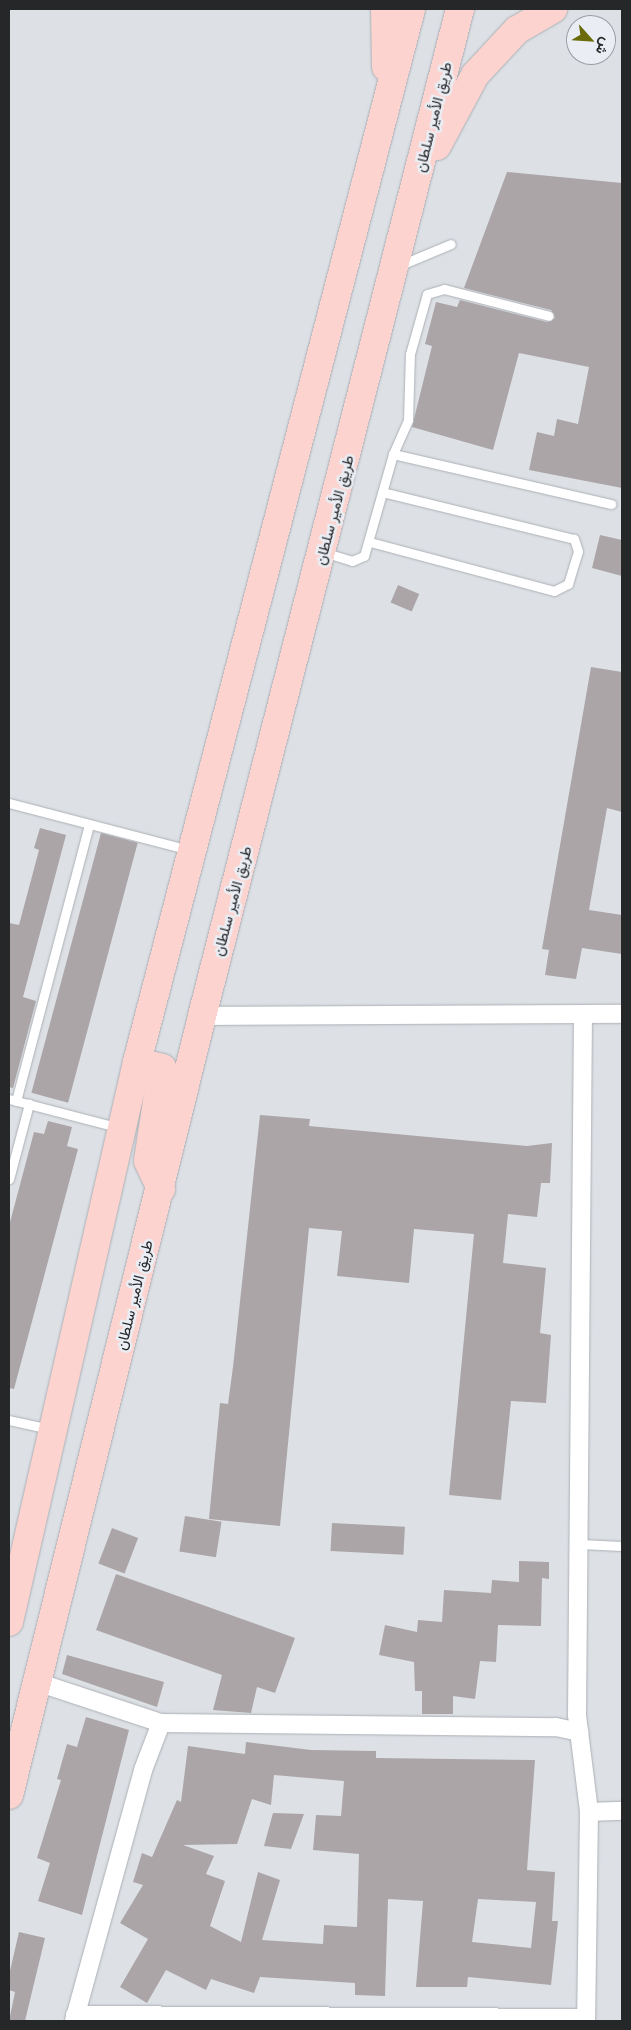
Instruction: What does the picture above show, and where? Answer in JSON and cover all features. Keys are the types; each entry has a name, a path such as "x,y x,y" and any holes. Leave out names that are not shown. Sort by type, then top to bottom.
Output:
{"main road":[{"path":"385,9 386,98"},
{"path":"9,1622 137,1062 386,98 411,9"},
{"name":"طريق الأمير سلطان","path":"9,1796 161,1189 202,1016 397,267 460,9"},
{"path":"417,185 475,75 517,30 553,9"},
{"path":"137,1062 162,1068 148,1161 161,1189"}],"street":[{"path":"161,1723 143,1770 75,2018 586,2020 589,1812 579,1732 582,1014"},
{"path":"202,1016 622,1014"},
{"path":"37,1682 161,1723 556,1728 579,1732"},
{"path":"589,1812 622,1811"}],"lane":[{"path":"397,267 451,244"},
{"path":"323,552 359,560 370,542 393,454 408,420 410,354 430,291 444,289 549,316"},
{"path":"393,454 611,504"},
{"path":"370,542 554,591 568,584 578,551 574,539 383,492"},
{"path":"9,803 192,851"},
{"path":"89,824 12,1100 122,1128"},
{"path":"9,1179 29,1104"},
{"path":"9,1420 53,1430"},
{"path":"580,1544 622,1546"}],"building":[{"path":"507,172 622,183 622,488 529,470 537,432 554,436 557,419 578,424 589,367 519,353 493,450 412,427 432,346 425,344 436,302 457,307 460,300 547,322 555,318 551,310 464,288"},
{"path":"600,535 622,540 622,576 592,568"},
{"path":"398,585 419,594 412,611 391,602"},
{"path":"591,667 622,672 622,812 607,808 589,910 622,915 622,954 582,948 576,979 545,975 549,950 542,949"},
{"path":"40,828 66,835 23,997 36,1001 13,1088 9,1087 9,923 19,925 39,850 34,848"},
{"path":"101,833 138,843 68,1103 31,1093"},
{"path":"260,1115 310,1119 309,1126 527,1146 552,1143 550,1183 541,1183 537,1217 508,1214 503,1263 546,1268 540,1333 551,1335 546,1403 511,1401 501,1500 449,1495 474,1234 414,1229 409,1283 337,1276 342,1231 309,1228 280,1526 209,1519 220,1403 228,1404 233,1367"},
{"path":"48,1121 72,1127 67,1146 78,1149 14,1389 9,1388 9,1226 34,1132 44,1134"},
{"path":"185,1516 222,1522 216,1557 179,1552"},
{"path":"332,1523 405,1527 403,1555 331,1551"},
{"path":"112,1528 138,1538 125,1574 98,1563"},
{"path":"519,1561 549,1562 549,1579 542,1578 541,1626 498,1625 496,1662 480,1661 475,1699 453,1696 453,1714 422,1714 422,1691 415,1691 414,1662 379,1655 385,1625 417,1632 418,1620 442,1622 444,1590 491,1593 492,1580 519,1582"},
{"path":"116,1574 295,1638 275,1693 257,1687 251,1713 213,1710 222,1675 96,1630"},
{"path":"67,1655 164,1682 157,1707 62,1674"},
{"path":"86,1717 129,1730 82,1915 38,1901 50,1863 37,1858 61,1780 57,1779 67,1744 77,1747"},
{"path":"246,1742 311,1750 376,1751 376,1758 535,1760 527,1870 555,1872 552,1921 558,1921 551,1985 468,1977 467,1987 416,1987 423,1901 388,1899 385,1996 355,1995 355,1983 260,1977 254,1993 211,1979 206,1990 166,1970 147,2003 120,1987 148,1939 120,1923 143,1885 133,1882 142,1853 152,1857 177,1800 181,1802 188,1746 245,1754","holes":["274,1775 344,1781 341,1816 316,1815 313,1850 359,1854 357,1927 324,1925 323,1944 262,1940 280,1880 258,1872 241,1942 210,1926 225,1881 206,1874 214,1856 183,1845 237,1844 252,1799 271,1805","478,1899 536,1902 531,1948 472,1942"]},
{"path":"273,1813 304,1814 291,1849 264,1846"},
{"path":"19,1932 45,1938 25,2021 9,2021 15,1992 9,1990 9,1975"}]}
